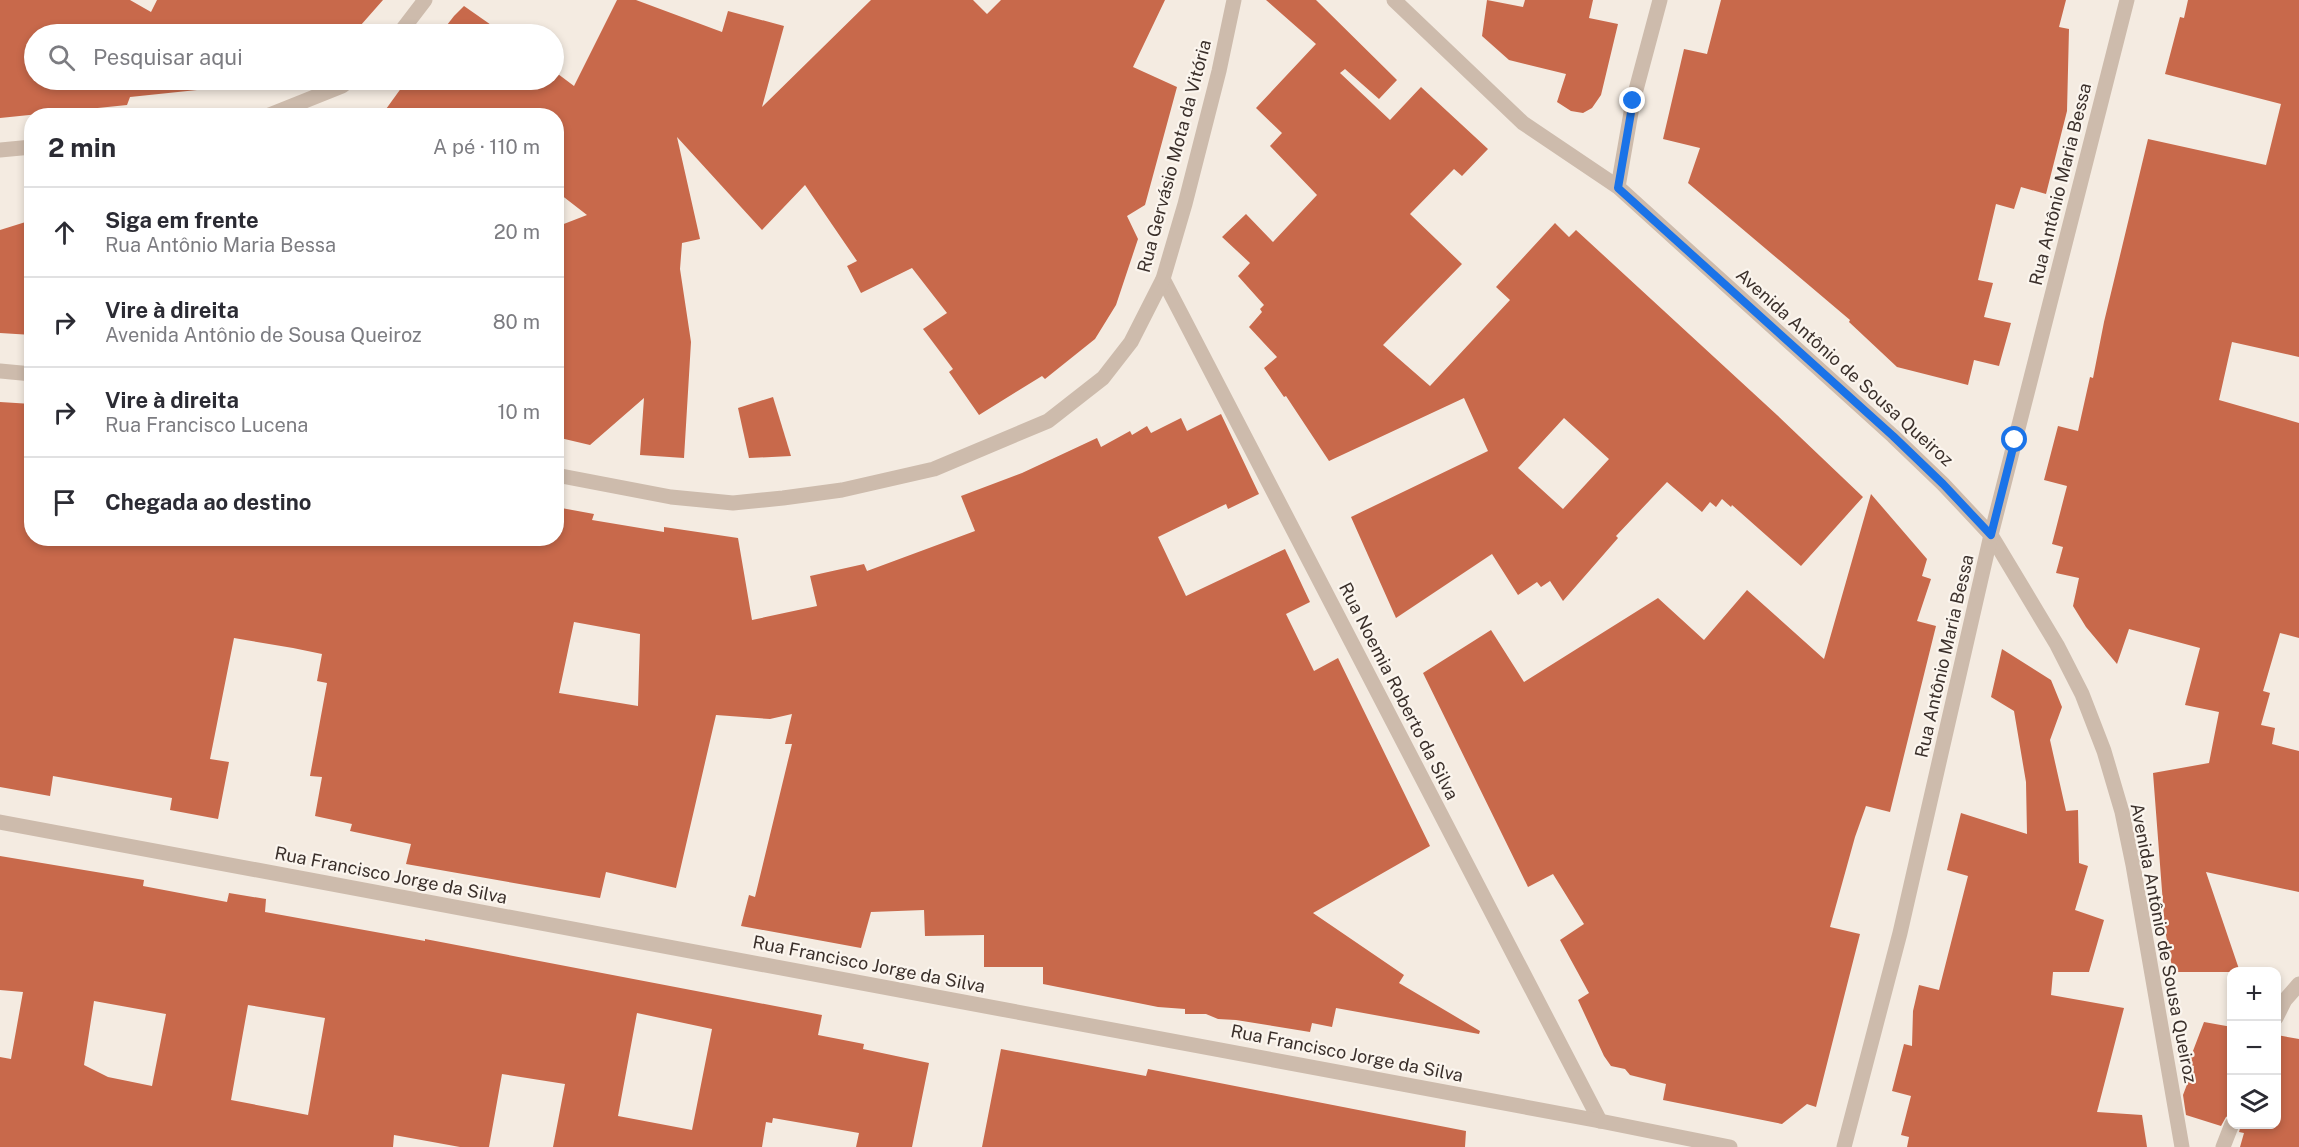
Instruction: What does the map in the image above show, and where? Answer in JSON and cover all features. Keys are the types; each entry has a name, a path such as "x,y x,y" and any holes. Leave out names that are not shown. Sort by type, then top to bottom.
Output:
{"street":[{"path":"407,24 425,0"},
{"name":"Rua Gervásio Mota da Vitória","path":"564,477 671,497 733,503 842,490 934,469 1048,421 1102,378 1131,342 1163,279 1191,182 1234,0"},
{"name":"Avenida Antônio de Sousa Queiroz","path":"1394,0 1523,123 1618,188 1893,436 1991,535 2057,645 2082,694 2104,751 2122,812 2133,865 2182,1147"},
{"path":"1618,188 1633,101 1659,0"},
{"name":"Rua Antônio Maria Bessa","path":"1844,1147 1900,933 1991,535 2127,0"},
{"path":"287,108 332,90"},
{"path":"0,150 24,148"},
{"name":"Rua Noemia Roberto da Silva","path":"1163,279 1600,1120"},
{"path":"0,371 24,373"},
{"name":"Rua Francisco Jorge da Silva","path":"0,822 1600,1120 1730,1147"},
{"path":"2281,1009 2285,1000 2299,984"},
{"path":"2223,1147 2230,1129"}],"building":[{"path":"0,0 130,0 151,12 157,0 383,0 362,24 24,24 24,90 197,90 130,97 127,105 98,108 24,108 24,116 0,118"},
{"path":"617,0 636,0 722,32 728,11 784,26 762,107 871,0 973,0 987,14 1001,0 1165,0 1133,67 1177,87 1145,205 1127,216 1138,239 1116,305 1095,339 1045,379 1042,376 979,415 949,372 953,369 923,329 947,313 912,268 861,293 847,266 857,261 805,185 762,230 677,137 700,239 682,243 680,269 691,342 684,458 640,455 644,398 590,445 564,439 564,224 587,215 564,197 564,108 387,108 400,90 564,90 564,78 574,86"},
{"path":"1266,0 1316,0 1397,80 1379,99 1345,69 1340,73 1390,120 1421,87 1488,149 1462,176 1454,169 1410,214 1462,264 1383,345 1430,386 1510,300 1496,287 1555,223 1569,237 1576,230 1863,497 1801,566 1732,505 1731,507 1722,499 1716,507 1710,502 1702,512 1667,482 1616,536 1618,538 1563,601 1550,581 1541,587 1537,582 1518,595 1492,554 1396,618 1351,517 1488,451 1464,398 1329,461 1286,396 1284,397 1264,368 1277,357 1249,327 1262,312 1260,309 1264,305 1238,276 1250,263 1222,237 1246,214 1273,242 1317,195 1270,146 1282,133 1256,108 1316,44","holes":["1564,418 1609,459 1563,509 1518,468"]},
{"path":"1487,0 1523,7 1525,0 1593,0 1589,18 1618,24 1601,95 1592,108 1583,113 1571,111 1557,102 1566,74 1509,60 1482,36"},
{"path":"1721,0 2066,0 2059,27 2069,29 2067,111 2046,194 2021,187 2014,209 1996,204 1978,280 1993,283 1984,317 2011,323 1999,366 1974,360 1968,385 1897,367 1849,322 1850,320 1688,183 1700,148 1663,139 1684,49 1707,54"},
{"path":"2188,0 2299,0 2299,357 2232,342 2219,400 2299,423 2299,638 2280,633 2263,691 2270,693 2261,725 2275,728 2272,744 2299,751 2299,892 2206,872 2238,967 2227,967 2227,972 2173,972 2165,930 2153,773 2209,763 2219,712 2185,705 2200,648 2129,629 2117,664 2086,627 2073,606 2079,578 2056,573 2063,547 2052,544 2067,486 2044,480 2058,426 2078,431 2090,377 2093,378 2104,322 2148,139 2266,165 2281,104 2165,74 2180,17 2184,18"},
{"path":"464,6 490,24 448,24"},
{"path":"24,222 24,334 0,333 0,230"},
{"path":"773,397 791,456 749,458 738,408"},
{"path":"0,402 24,404 24,546 564,546 564,508 594,514 592,520 664,532 664,527 738,538 752,620 817,606 810,576 864,564 867,571 975,531 961,496 1022,473 1097,438 1101,447 1130,431 1132,435 1147,426 1151,433 1181,418 1187,431 1221,414 1259,494 1228,509 1226,504 1158,537 1186,596 1285,549 1310,602 1286,614 1314,671 1338,658 1430,846 1313,913 1404,975 1399,983 1480,1031 1479,1034 1336,1008 1332,1027 1312,1023 1310,1032 1218,1019 1206,1014 1185,1014 1185,1009 1158,1007 1043,984 1043,967 984,967 984,935 925,936 924,910 871,912 861,948 741,926 749,895 755,897 792,744 785,744 792,714 770,719 716,715 676,888 606,872 600,898 406,864 411,844 350,831 352,824 315,816 322,777 310,776 327,683 317,681 322,654 293,648 234,638 210,759 229,762 218,819 170,810 172,798 53,776 50,796 0,787","holes":["574,622 640,634 638,706 559,693"]},
{"path":"1871,494 1927,559 1922,576 1931,579 1917,621 1936,626 1890,812 1866,806 1830,927 1860,934 1816,1107 1807,1104 1782,1124 1663,1100 1666,1084 1630,1075 1625,1069 1611,1066 1604,1056 1578,1000 1589,993 1560,940 1584,924 1553,874 1528,887 1423,673 1491,630 1524,682 1658,598 1704,640 1747,590 1824,659"},
{"path":"2002,649 2051,680 2062,707 2050,740 2066,811 2078,810 2079,863 2088,866 2075,910 2104,920 2089,972 2053,972 2051,995 2124,1008 2097,1112 2142,1115 2147,1147 1907,1147 1909,1137 1901,1135 1911,1096 1892,1091 1904,1044 1912,1046 1913,1011 1919,985 1939,990 1968,876 1947,870 1961,813 2027,834 2026,782 2014,711 1991,697"},
{"path":"0,856 144,880 143,886 227,902 229,893 266,899 265,912 425,941 425,939 822,1015 818,1035 864,1044 863,1049 929,1063 912,1147 856,1147 859,1133 773,1118 772,1123 766,1122 762,1147 553,1147 565,1084 502,1074 489,1147 460,1147 394,1135 393,1147 0,1147 0,1057 11,1059 23,992 0,990","holes":["94,1001 166,1014 152,1086 108,1077 84,1065","248,1005 325,1018 308,1115 231,1100","637,1013 712,1029 692,1130 618,1116"]},
{"path":"2204,1022 2227,1026 2227,1116 2221,1126 2186,1115 2183,1095 2194,1066 2188,1064"},
{"path":"2281,1036 2299,1039 2299,1147 2240,1147 2244,1133 2239,1132 2240,1129 2281,1129"},
{"path":"1001,1049 1146,1076 1148,1069 1466,1131 1465,1147 982,1147"}],"route":[{"path":"1633,101 1618,188 1893,436 1991,535 2015,440"}]}
